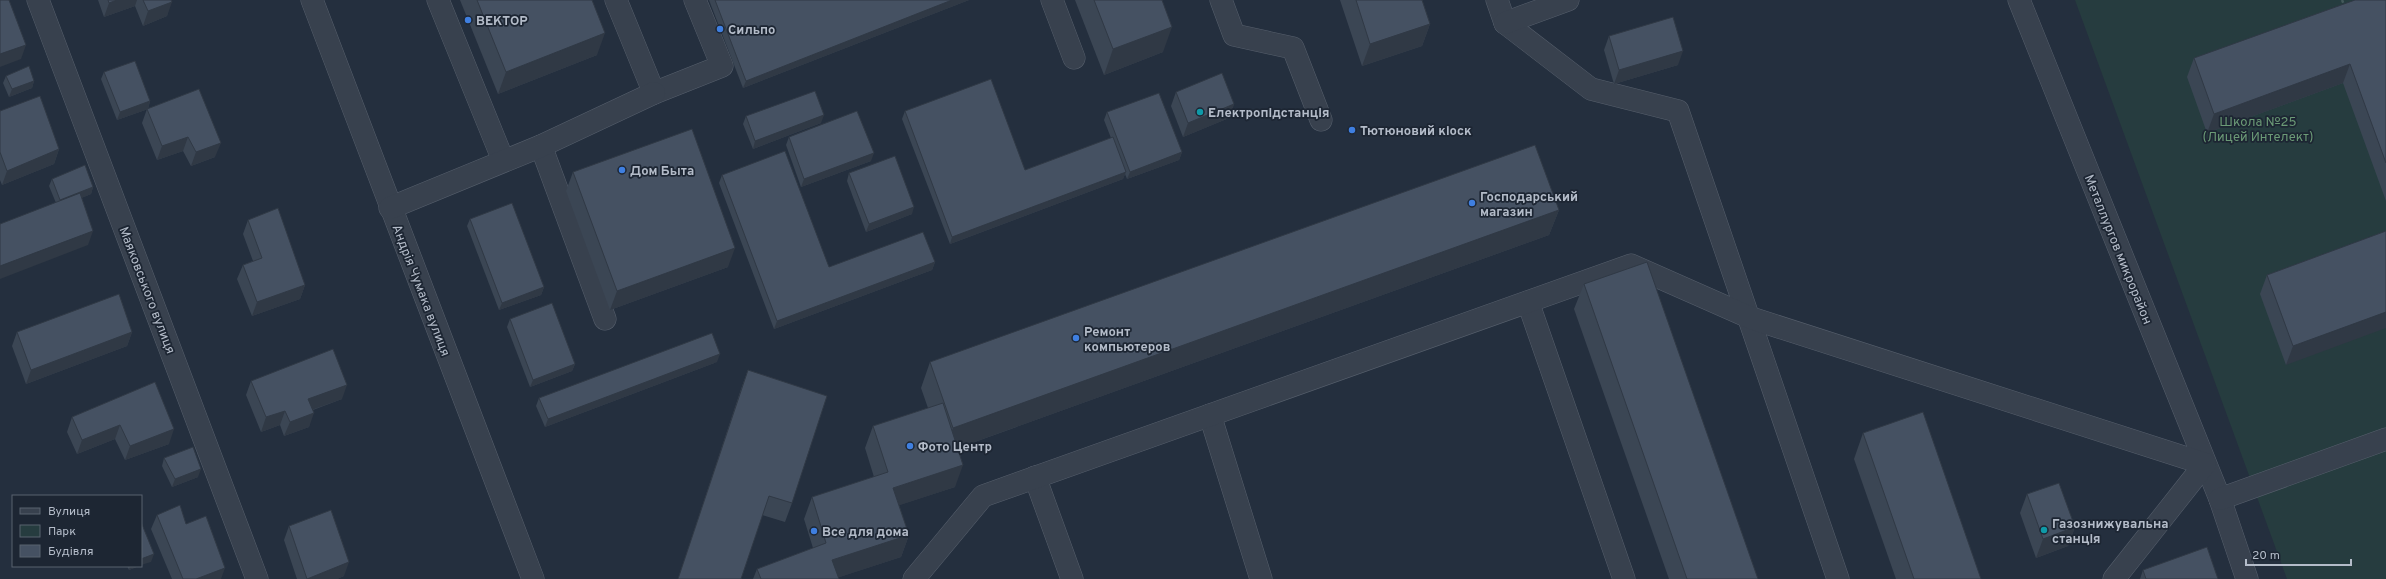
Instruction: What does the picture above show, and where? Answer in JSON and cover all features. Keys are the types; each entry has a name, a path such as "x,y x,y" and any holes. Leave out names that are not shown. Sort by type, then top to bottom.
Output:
{"street":[{"name":"Маяковського вулиця","path":"38,0 257,579"},
{"name":"Андрія Чумака вулиця","path":"312,0 390,208 533,579"},
{"path":"438,0 503,160"},
{"path":"616,0 654,93"},
{"path":"390,208 503,160 541,146 654,93 722,66 695,0"},
{"path":"1052,0 1074,58"},
{"path":"1221,0 1234,35 1293,48 1320,120"},
{"path":"1497,0 1505,23 1591,89 1678,111 1751,318 1838,579"},
{"path":"1505,23 1568,0"},
{"name":"Металлургов микрорайон","path":"2019,0 2220,499 2248,579"},
{"path":"541,146 605,319"},
{"path":"914,579 983,496 1631,265 1751,318 2205,464 2114,579"},
{"path":"1528,302 1624,579"},
{"path":"1210,416 1261,579"},
{"path":"2220,499 2386,439"},
{"path":"1035,477 1072,579"}],"path":[{"path":"2342,0 2347,12"}],"green space":[{"name":"Школа №25 (Лицей Интелект)","path":"2075,0 2386,0 2386,579 2287,579"}],"building":[{"path":"0,0 9,0 26,45 0,54"},
{"path":"108,0 117,0 109,3"},
{"path":"143,0 171,0 172,2 148,11"},
{"path":"477,0 592,0 605,33 506,72"},
{"path":"715,0 952,0 746,81"},
{"path":"1094,0 1162,0 1172,27 1113,49"},
{"path":"1356,0 1422,0 1430,24 1370,44"},
{"path":"2355,0 2386,0 2386,163 2350,64 2214,114 2194,58"},
{"path":"1673,17 1683,51 1619,70 1609,36"},
{"path":"135,61 150,101 120,112 104,72"},
{"path":"29,66 34,81 12,89 6,76"},
{"path":"1222,73 1234,104 1188,123 1176,92"},
{"path":"991,79 1025,170 1113,137 1126,172 952,237 905,111"},
{"path":"199,89 221,143 196,152 188,137 162,146 147,109"},
{"path":"815,91 824,115 755,141 746,116"},
{"path":"1159,93 1182,152 1130,172 1107,112"},
{"path":"40,96 59,149 7,171 0,152 0,111"},
{"path":"857,111 874,153 804,179 789,137"},
{"path":"692,129 735,248 617,291 573,172"},
{"path":"1535,145 1559,210 953,428 930,362"},
{"path":"785,151 829,267 923,232 935,262 777,321 722,175"},
{"path":"895,156 914,207 869,224 849,173"},
{"path":"85,165 93,187 60,200 52,179"},
{"path":"80,193 93,231 0,266 0,224"},
{"path":"512,203 544,287 502,303 470,219"},
{"path":"278,208 305,285 257,302 243,265 262,258 248,220"},
{"path":"2386,231 2386,312 2293,346 2267,275"},
{"path":"1647,262 1758,579 1687,579 1584,284"},
{"path":"119,294 132,332 31,370 17,332"},
{"path":"552,303 575,364 533,380 510,319"},
{"path":"712,333 720,354 548,419 539,398"},
{"path":"333,349 347,385 308,399 314,413 290,422 285,411 266,417 251,381"},
{"path":"748,370 827,396 792,503 769,496 741,579 678,579"},
{"path":"155,382 174,429 130,446 120,425 82,440 72,417"},
{"path":"943,403 963,465 893,488 909,535 832,560 839,579 761,579 757,569 826,543 812,497 888,472 873,426"},
{"path":"1923,412 1981,579 1914,579 1863,433"},
{"path":"193,447 201,469 175,479 164,458"},
{"path":"2059,483 2075,527 2043,539 2027,494"},
{"path":"180,505 186,524 206,516 225,568 196,579 183,579 157,515"},
{"path":"331,510 349,562 307,579 289,526"},
{"path":"142,524 154,554 142,559"},
{"path":"2207,547 2218,579 2146,579 2143,570"}],"place":[{"name":"ВЕКТОР","path":"468,20"},
{"name":"Сильпо","path":"720,29"},
{"name":"Електропідстанція","path":"1200,112"},
{"name":"Тютюновий кіоск","path":"1352,130"},
{"name":"Дом Быта","path":"622,170"},
{"name":"Господарський магазин","path":"1472,203"},
{"name":"Ремонт компьютеров","path":"1076,338"},
{"name":"Фото Центр","path":"910,446"},
{"name":"Газознижувальна станція","path":"2044,530"},
{"name":"Все для дома","path":"814,531"}]}
